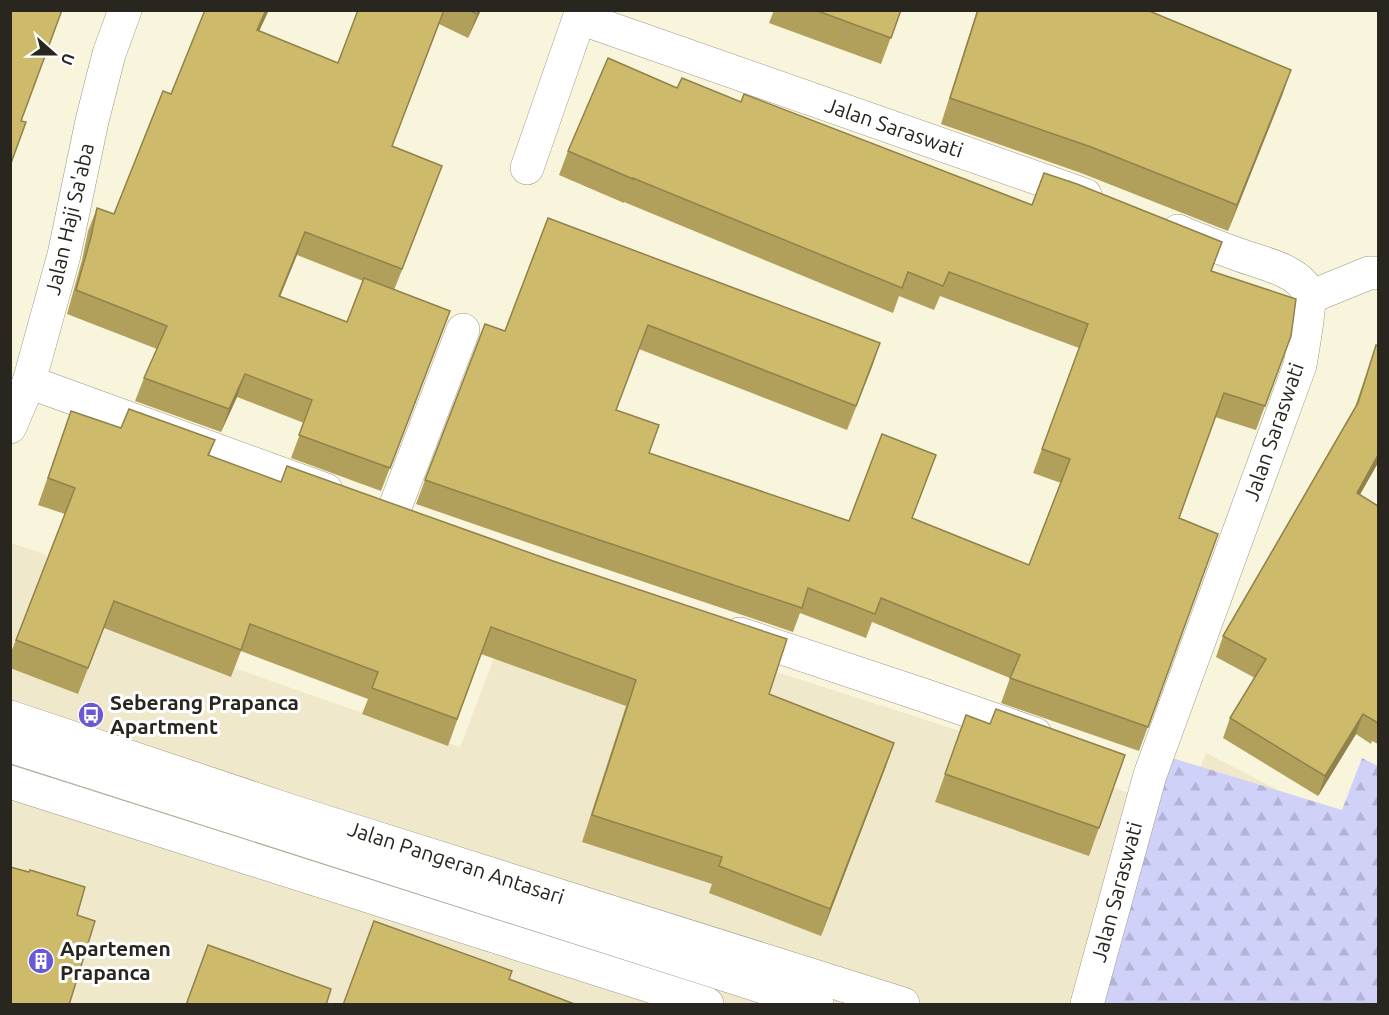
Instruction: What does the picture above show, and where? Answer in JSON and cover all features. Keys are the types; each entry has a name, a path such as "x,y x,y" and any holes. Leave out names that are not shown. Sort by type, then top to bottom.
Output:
{"main road":[{"name":"Jalan Haji Sa'aba","path":"10,426 29,381 64,255 92,121 109,54 125,10"},
{"name":"Jalan Saraswati","path":"527,168 581,14 1116,207"},
{"path":"1147,219 1237,255 1275,266 1303,285 1310,297 1369,273 1378,273"},
{"name":"Jalan Saraswati","path":"1087,1005 1135,770 1300,365 1310,297"},
{"path":"29,381 381,510 463,330"},
{"path":"715,626 1059,743"},
{"name":"Jalan Pangeran Antasari","path":"10,717 294,812 903,1005"},
{"path":"10,746 817,1005"},
{"path":"10,782 707,1005"},
{"path":"10,802 633,1005"}],"shaded area":[{"path":"11,543 47,555 34,598 460,747 523,583 665,636 954,729 1183,813 1206,753 1343,823 1378,1004 11,1004"}],"green space":[{"path":"1172,758 1342,810 1362,758 1378,766 1378,1004 1099,1004"}],"building":[{"path":"10,10 62,10 21,121 26,122 10,166"},
{"path":"205,10 266,10 257,30 338,63 358,10 444,10 392,146 442,166 402,269 305,232 279,296 347,322 364,278 450,311 390,468 299,435 312,400 245,374 229,409 144,378 167,326 76,290 97,208 114,214 163,91 171,94"},
{"path":"815,10 901,10 891,38"},
{"path":"978,10 1147,10 1291,70 1237,205 1091,147 950,98"},
{"path":"608,58 677,88 682,78 741,102 744,94 1032,205 1044,173 1077,184 1222,242 1211,271 1296,299 1291,336 1265,406 1224,393 1179,518 1218,534 1148,727 1010,678 1020,655 881,598 875,614 808,588 802,608 425,480 485,324 505,331 548,218 880,343 856,406 648,325 616,410 659,425 649,453 849,521 882,434 936,455 912,518 1029,565 1070,459 1042,449 1088,324 949,272 943,286 908,272 902,288 568,151"},
{"path":"1376,345 1378,346 1378,455 1357,493 1378,506 1378,723 1363,714 1325,776 1230,718 1266,659 1223,636 1358,403"},
{"path":"129,409 215,440 208,455 281,482 287,466 553,561 787,639 769,694 894,743 830,909 719,866 722,857 592,815 636,680 491,627 457,719 372,688 378,672 250,624 241,650 114,601 88,668 16,640 75,488 48,478 71,411 121,428"},
{"path":"996,709 1125,755 1099,828 945,774 966,715 990,724"},
{"path":"10,867 29,872 30,870 85,887 77,915 95,921 69,1005 10,1005"},
{"path":"374,921 512,971 509,979 577,1005 343,1005"},
{"path":"208,945 331,989 326,1005 186,1005"}],"place":[{"name":"Seberang Prapanca Apartment","path":"91,715"},
{"name":"Apartemen Prapanca","path":"41,961"}]}
